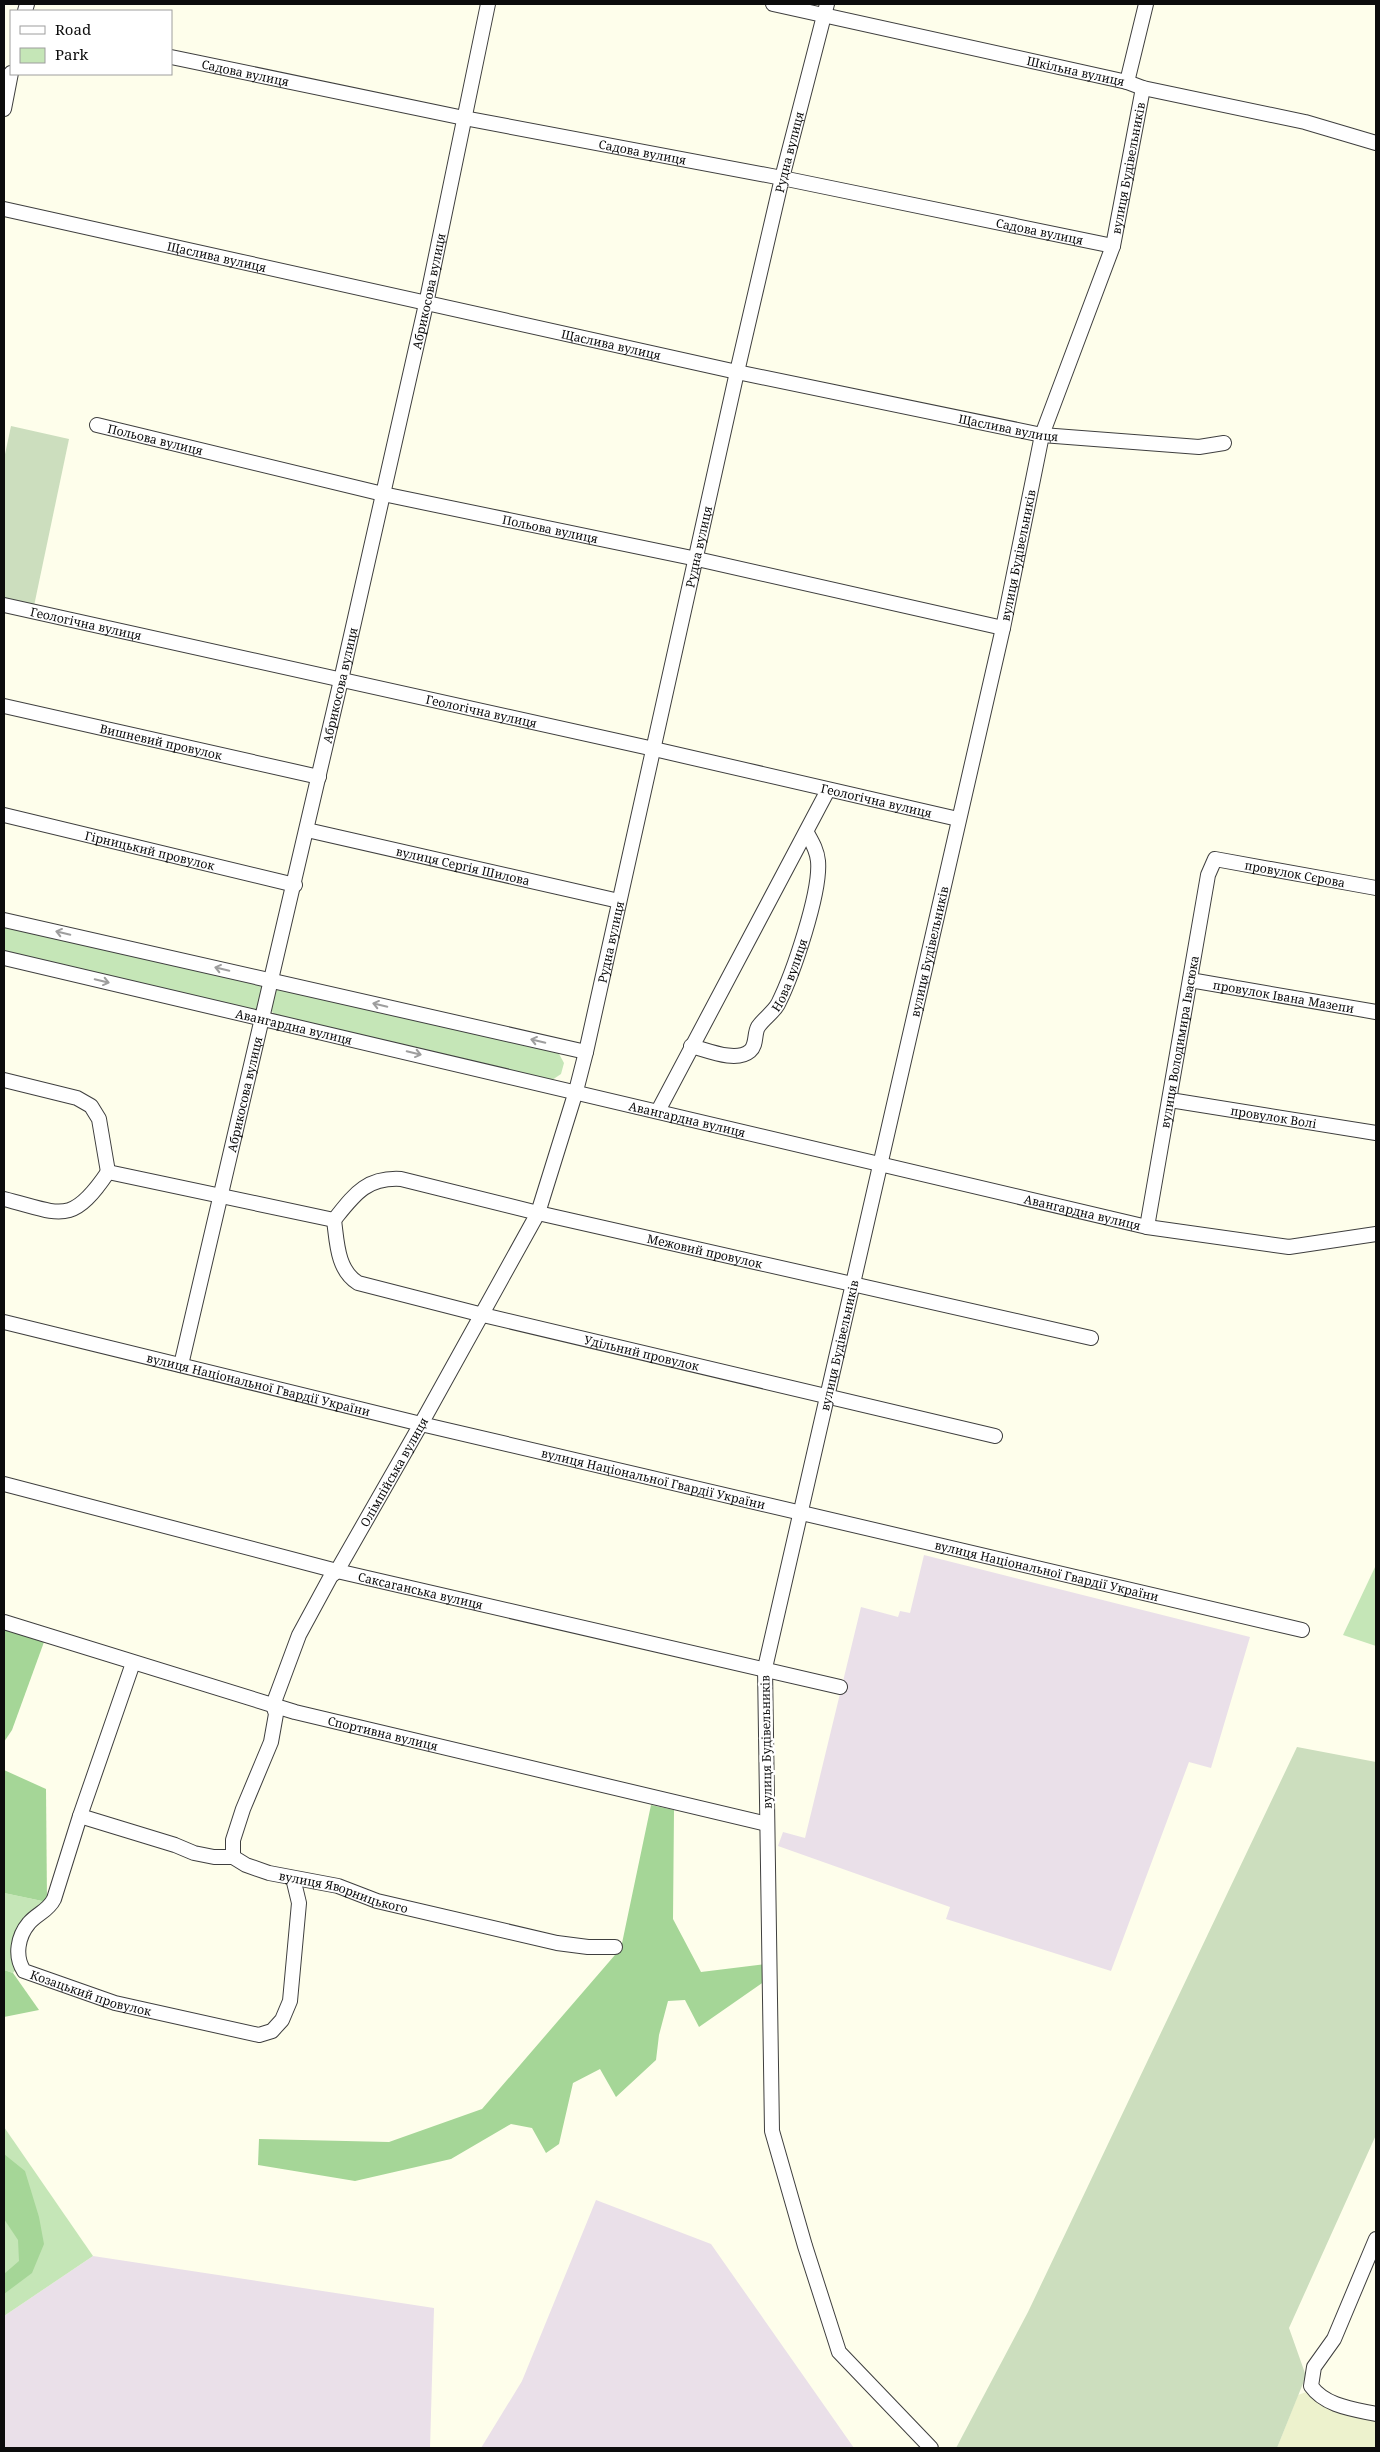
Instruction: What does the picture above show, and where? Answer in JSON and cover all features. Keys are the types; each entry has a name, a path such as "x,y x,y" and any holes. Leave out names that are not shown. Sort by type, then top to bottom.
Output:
{"street":[{"name":"Абрикосова вулиця","path":"181,1365 342,680 426,304 488,4"},
{"name":"Шкільна вулиця","path":"773,4 825,9 1127,82 1143,88 1305,122 1376,143"},
{"path":"1127,82 1146,4"},
{"name":"Рудна вулиця","path":"576,1091 697,559 737,372 782,178 825,9"},
{"name":"Садова вулиця","path":"172,57 464,118 782,178 1113,246"},
{"path":"4,109 10,75"},
{"name":"вулиця Будівельників","path":"931,2448 840,2352 804,2246 772,2131 765,1668 799,1512 1003,628 1042,435 1113,246 1143,88"},
{"name":"Щаслива вулиця","path":"4,209 737,372 1042,435 1199,447 1224,443"},
{"name":"Польова вулиця","path":"97,425 383,494 697,559 1003,628"},
{"name":"Геологічна вулиця","path":"4,605 654,749 958,819"},
{"name":"Вишневий провулок","path":"4,706 319,777"},
{"path":"658,1111 691,1046 807,833 828,790"},
{"name":"Гірницький провулок","path":"4,814 295,884"},
{"name":"вулиця Сергія Шилова","path":"307,830 619,901"},
{"name":"Нова вулиця","path":"691,1046 736,1057 749,1052 754,1047 759,1026 777,1005 792,971 812,902 818,872 815,847 807,833"},
{"name":"провулок Сєрова","path":"1215,860 1376,888"},
{"name":"вулиця Володимира Івасюка","path":"1147,1227 1208,875 1215,860"},
{"path":"4,920 586,1052"},
{"name":"Авангардна вулиця","path":"4,958 576,1091 1147,1227 1289,1247 1376,1234"},
{"name":"провулок Івана Мазепи","path":"1190,980 1376,1012"},
{"path":"4,1080 77,1098 91,1106 99,1119 108,1172 96,1189 80,1205 68,1212 60,1213 4,1199"},
{"name":"Олімпійська вулиця","path":"233,1857 233,1840 243,1809 272,1742 276,1714 273,1705 299,1635 331,1576 337,1570 421,1424 538,1213 576,1091"},
{"name":"провулок Волі","path":"1170,1100 1376,1133"},
{"path":"108,1172 334,1220"},
{"name":"Межовий провулок","path":"334,1220 364,1187 383,1178 401,1179 538,1213 852,1282 1091,1338"},
{"name":"Удільний провулок","path":"334,1220 343,1266 350,1278 358,1283 482,1315 995,1436"},
{"name":"вулиця Національної Гвардії України","path":"4,1322 421,1424 1302,1630"},
{"name":"Саксаганська вулиця","path":"4,1484 337,1570 765,1668 840,1687"},
{"name":"Спортивна вулиця","path":"4,1622 133,1663 305,1714 767,1824"},
{"name":"Козацький провулок","path":"133,1663 80,1816 54,1899 47,1910 33,1919 25,1928 18,1950 18,1959 24,1971 115,2003 259,2035 272,2031 282,2020 287,2008 292,1984 299,1903 293,1878"},
{"name":"вулиця Яворницького","path":"80,1816 175,1845 194,1853 214,1857 233,1857 246,1866 293,1878 338,1886 377,1902 557,1943 615,1946"},
{"path":"1376,2239 1334,2339 1314,2367 1311,2386 1317,2395 1323,2399 1341,2406 1376,2414"}],"shaded area":[{"path":"924,1555 1250,1637 1211,1768 1189,1762 1111,1971 946,1919 950,1907 778,1846 783,1832 805,1838 861,1607 898,1617 900,1611 910,1613"},
{"path":"596,2200 711,2244 854,2448 481,2448 522,2381"},
{"path":"93,2256 434,2308 430,2448 4,2448 4,2316"}],"green space":[{"path":"11,426 69,439 34,606 4,600 4,459"},
{"path":"4,923 261,984 263,987 260,1007 255,1011 4,952"},
{"path":"278,988 558,1052 564,1063 561,1074 552,1080 276,1016 270,1009 275,990"},
{"path":"1376,1565 1376,1646 1343,1635"},
{"path":"4,1629 44,1642 12,1730 4,1742"},
{"path":"1297,1747 1376,1762 1376,2135 1289,2328 1306,2376 1277,2448 956,2448 1028,2312"},
{"path":"4,1770 46,1789 47,1902 4,1893"},
{"path":"651,1805 674,1810 673,1919 701,1972 765,1964 765,1981 699,2027 685,2000 668,2001 659,2035 656,2060 616,2097 600,2069 573,2083 559,2144 546,2153 532,2128 511,2124 451,2159 355,2181 258,2165 259,2139 389,2142 482,2109 621,1948"},
{"path":"4,1893 47,1902 29,1920 18,1967 13,1973 4,1970"},
{"path":"4,1970 13,1973 39,2010 4,2017"},
{"path":"4,2127 93,2256 4,2316"},
{"path":"4,2154 25,2171 39,2217 44,2244 32,2273 4,2294 4,2274 19,2261 18,2240 4,2219"},
{"path":"1309,2391 1376,2417 1376,2448 1277,2448 1298,2395"}]}
